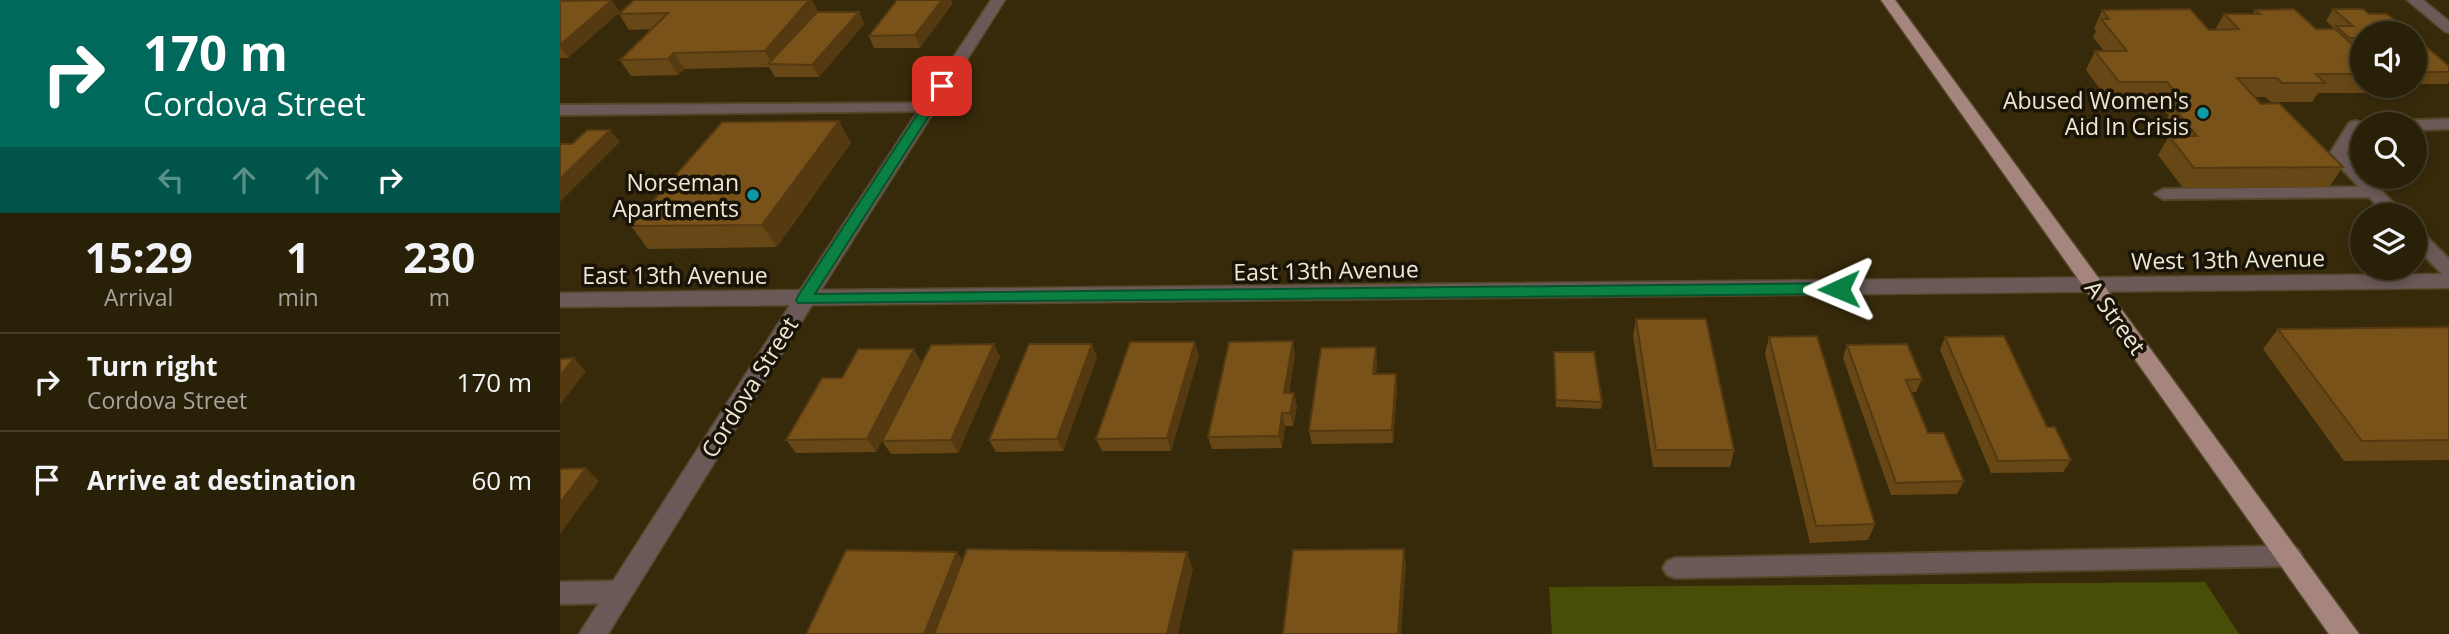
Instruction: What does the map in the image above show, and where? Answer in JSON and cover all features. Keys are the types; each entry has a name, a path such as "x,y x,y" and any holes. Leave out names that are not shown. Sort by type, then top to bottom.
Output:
{"main road":[{"name":"A Street","path":"1888,0 2345,634"}],"street":[{"name":"Cordova Street","path":"593,634 998,0"},
{"path":"2414,0 2449,28"},
{"name":"West 13th Avenue","path":"2092,285 2449,281"},
{"name":"East 13th Avenue","path":"560,300 804,300 2092,285"}],"lane":[{"path":"560,110 928,108"},
{"path":"2427,125 2449,124"},
{"path":"2350,134 2337,155 2350,168"},
{"path":"2370,189 2384,203"},
{"path":"2163,194 2373,192"},
{"path":"2427,247 2449,270"},
{"path":"1675,568 2290,556"},
{"path":"560,593 619,593"}],"green space":[{"path":"2205,582 2239,634 1552,634 1549,587"}],"building":[{"path":"612,0 560,45 560,1"},
{"path":"634,0 809,0 765,51 674,53 668,59 620,60 668,13 619,14"},
{"path":"897,0 942,0 915,35 869,36"},
{"name":"Abused Women's Aid In Crisis","path":"2190,9 2209,30 2239,29 2224,14 2260,14 2255,10 2294,9 2316,29 2335,29 2350,42 2350,74 2316,74 2325,83 2282,83 2277,78 2237,78 2261,104 2279,103 2343,167 2194,168 2169,136 2197,136 2173,107 2188,107 2167,82 2119,82 2095,51 2127,51 2101,19 2109,19 2102,10"},
{"path":"2333,9 2363,9 2369,14 2387,14 2395,21 2350,21 2350,23"},
{"path":"817,12 859,12 812,65 768,64"},
{"path":"2336,26 2350,26 2350,38 2349,38"},
{"path":"2427,47 2449,66 2449,72 2427,72"},
{"path":"839,121 762,225 631,226 722,122"},
{"path":"587,130 610,130 560,179 560,144 572,144"},
{"path":"1636,319 1706,319 1734,450 1656,450"},
{"path":"2449,327 2449,440 2362,441 2278,329"},
{"path":"1817,336 1875,524 1816,526 1769,337"},
{"path":"2004,336 2047,427 2055,427 2071,460 1998,461 1945,337"},
{"path":"1293,341 1284,393 1294,393 1290,413 1282,413 1279,436 1208,437 1229,342"},
{"path":"1130,342 1195,342 1167,438 1096,439"},
{"path":"994,344 951,440 882,441 931,345"},
{"path":"1029,344 1092,344 1057,439 989,440"},
{"path":"1907,344 1922,379 1906,380 1928,433 1944,433 1964,481 1896,483 1847,345"},
{"path":"1376,347 1373,374 1396,374 1392,430 1309,431 1321,348"},
{"path":"858,349 914,349 867,439 786,440 822,378 842,378"},
{"path":"1554,352 1594,352 1602,402 1556,400"},
{"path":"574,358 560,376 560,359"},
{"path":"586,468 560,503 560,469"},
{"path":"967,549 1187,552 1167,634 934,634"},
{"path":"1404,549 1398,634 1283,634 1293,550"},
{"path":"846,550 957,552 924,634 806,634"}],"place":[{"name":"Abused Women's Aid In Crisis","path":"2203,113"},
{"name":"Norseman Apartments","path":"753,195"}],"route":[{"path":"942,86 804,300 1839,289"}]}
